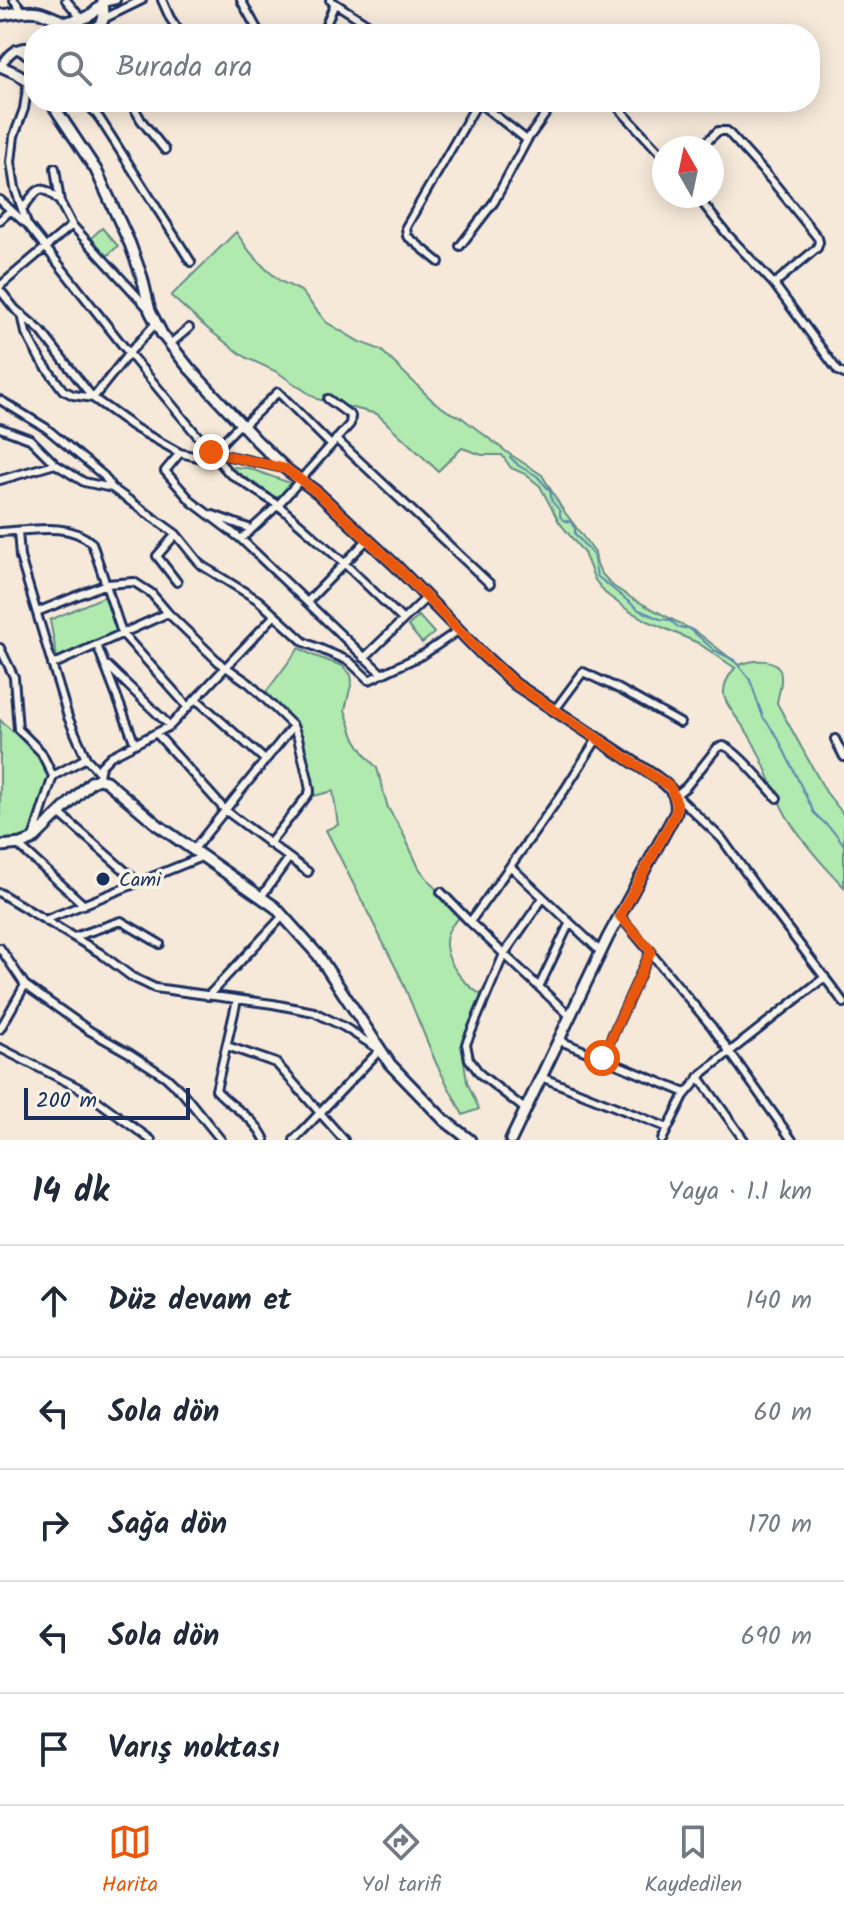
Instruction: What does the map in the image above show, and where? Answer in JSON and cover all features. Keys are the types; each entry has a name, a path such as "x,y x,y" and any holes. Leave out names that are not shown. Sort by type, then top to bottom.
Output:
{"street":[{"path":"14,0 23,11"},
{"path":"66,0 83,20"},
{"path":"103,1 116,0"},
{"path":"103,19 142,0"},
{"path":"162,0 174,24"},
{"path":"241,0 254,24"},
{"path":"0,15 23,11 70,21 83,20 97,11 103,1"},
{"path":"100,24 103,1"},
{"path":"325,24 332,1 368,24"},
{"path":"60,19 71,24"},
{"path":"24,48 16,49 0,66 24,79"},
{"path":"16,49 24,53"},
{"path":"24,109 14,136 11,162 15,188 27,224"},
{"path":"58,112 96,170 130,244 150,311 170,344 257,441 286,469 318,493 515,684 670,787 722,839 844,1003"},
{"path":"95,112 191,262"},
{"path":"137,112 165,150"},
{"path":"439,262 407,236 406,227 472,112"},
{"path":"491,112 527,140"},
{"path":"460,246 494,202 527,140 547,112"},
{"path":"622,112 652,144"},
{"path":"713,136 718,131 727,131 818,238 817,248 774,284"},
{"path":"55,168 60,202 72,225 150,311"},
{"path":"22,209 41,189 60,202"},
{"path":"0,200 27,224 229,473 278,505 403,620"},
{"path":"706,208 774,284 838,371 844,374"},
{"path":"0,220 11,210"},
{"path":"72,225 0,288 41,331 93,398 135,428 180,453 206,459 278,392 490,584"},
{"path":"22,314 26,333 40,359 63,390 93,398"},
{"path":"93,398 156,323"},
{"path":"170,344 189,328"},
{"path":"241,539 278,505 350,424 352,418 328,399"},
{"path":"0,400 46,428 104,476 112,488 176,534 201,565 258,600 304,642 349,661 369,680 424,654 459,630"},
{"path":"0,428 30,439 55,464 84,482 112,488"},
{"path":"211,452 286,469"},
{"path":"180,453 165,471 192,502 241,539 382,674"},
{"path":"1,477 55,464"},
{"path":"206,512 251,529"},
{"path":"0,532 61,529 88,538 96,549 122,633 188,707"},
{"path":"18,531 20,557 68,717 86,758 99,776 159,826 275,907 318,955 390,1064 444,1120 470,1140"},
{"path":"176,534 157,556 177,582"},
{"path":"307,602 367,540"},
{"path":"37,612 106,584 134,582 151,593 225,668 250,684 293,726 310,791 269,844"},
{"path":"364,658 427,597"},
{"path":"52,665 168,613"},
{"path":"0,846 32,840 99,776 105,760 170,726 275,615"},
{"path":"97,645 135,744"},
{"path":"0,648 14,677 18,729 41,752 53,776"},
{"path":"105,664 170,726"},
{"path":"0,672 11,671"},
{"path":"554,711 583,672 680,723"},
{"path":"196,699 265,760"},
{"path":"194,849 293,726"},
{"path":"157,734 225,810 308,872"},
{"path":"470,922 564,791 597,739"},
{"path":"835,739 844,757"},
{"path":"676,795 717,748 723,746 741,758 777,798"},
{"path":"32,840 53,776 86,758"},
{"path":"511,1140 601,952 676,812 676,795"},
{"path":"59,813 139,883"},
{"path":"18,845 84,905"},
{"path":"45,920 204,856"},
{"path":"261,897 289,858"},
{"path":"510,866 601,952"},
{"path":"441,892 570,1016"},
{"path":"0,893 100,953 132,977 155,988 314,1012 380,1050"},
{"path":"526,1110 480,1074 469,1059 466,1044 504,954 543,898"},
{"path":"208,996 283,916"},
{"path":"620,916 729,1050 792,1140"},
{"path":"74,937 121,921 160,944"},
{"path":"539,987 569,924"},
{"path":"0,948 25,985 90,1031 166,1077 221,1140"},
{"path":"602,1058 651,951"},
{"path":"662,1140 686,1093 699,1077 729,1050 825,977"},
{"path":"1,1024 25,985"},
{"path":"237,1000 216,1090 252,1119 265,1140"},
{"path":"558,1040 686,1093"},
{"path":"227,1046 276,1063 344,1140"},
{"path":"0,1048 83,1090 151,1140"},
{"path":"294,1140 380,1050"},
{"path":"541,1077 668,1128"},
{"path":"699,1077 744,1140"}],"green space":[{"path":"102,228 118,246 107,256 91,238"},
{"path":"236,232 265,268 280,281 301,291 326,322 358,341 381,350 433,401 461,417 542,475 595,553 601,573 613,586 698,633 739,665 765,661 776,665 781,680 777,703 826,792 844,815 844,887 792,825 755,746 728,705 724,687 735,668 698,643 629,611 605,593 595,580 584,553 559,522 540,486 511,468 502,455 482,455 462,448 438,471 377,414 317,399 277,372 234,349 171,296"},
{"path":"232,467 248,468 292,485 281,498 275,497 232,470"},
{"path":"110,594 121,633 64,661 57,658 50,620"},
{"path":"419,616 434,633 422,643 408,626"},
{"path":"299,648 343,666 351,675 345,710 354,737 377,768 388,808 419,868 459,918 450,928 446,939 447,950 457,972 485,997 462,1048 467,1082 479,1109 463,1115 436,1063 400,976 326,830 338,825 333,791 314,796 302,737 264,695"},
{"path":"0,720 39,755 50,778 29,837 0,842"}],"waterway":[{"path":"510,457 537,476 550,491 560,516 571,522 575,534 593,555 597,576 639,610 670,620 679,628 689,628 714,650 734,660 750,680 763,717 777,736 814,813 844,845"}],"place":[{"name":"Cami","path":"103,879"}],"route":[{"path":"211,452 286,469 318,493 396,566 515,684 670,787 677,803 676,812 620,916 651,951 602,1058"}]}
